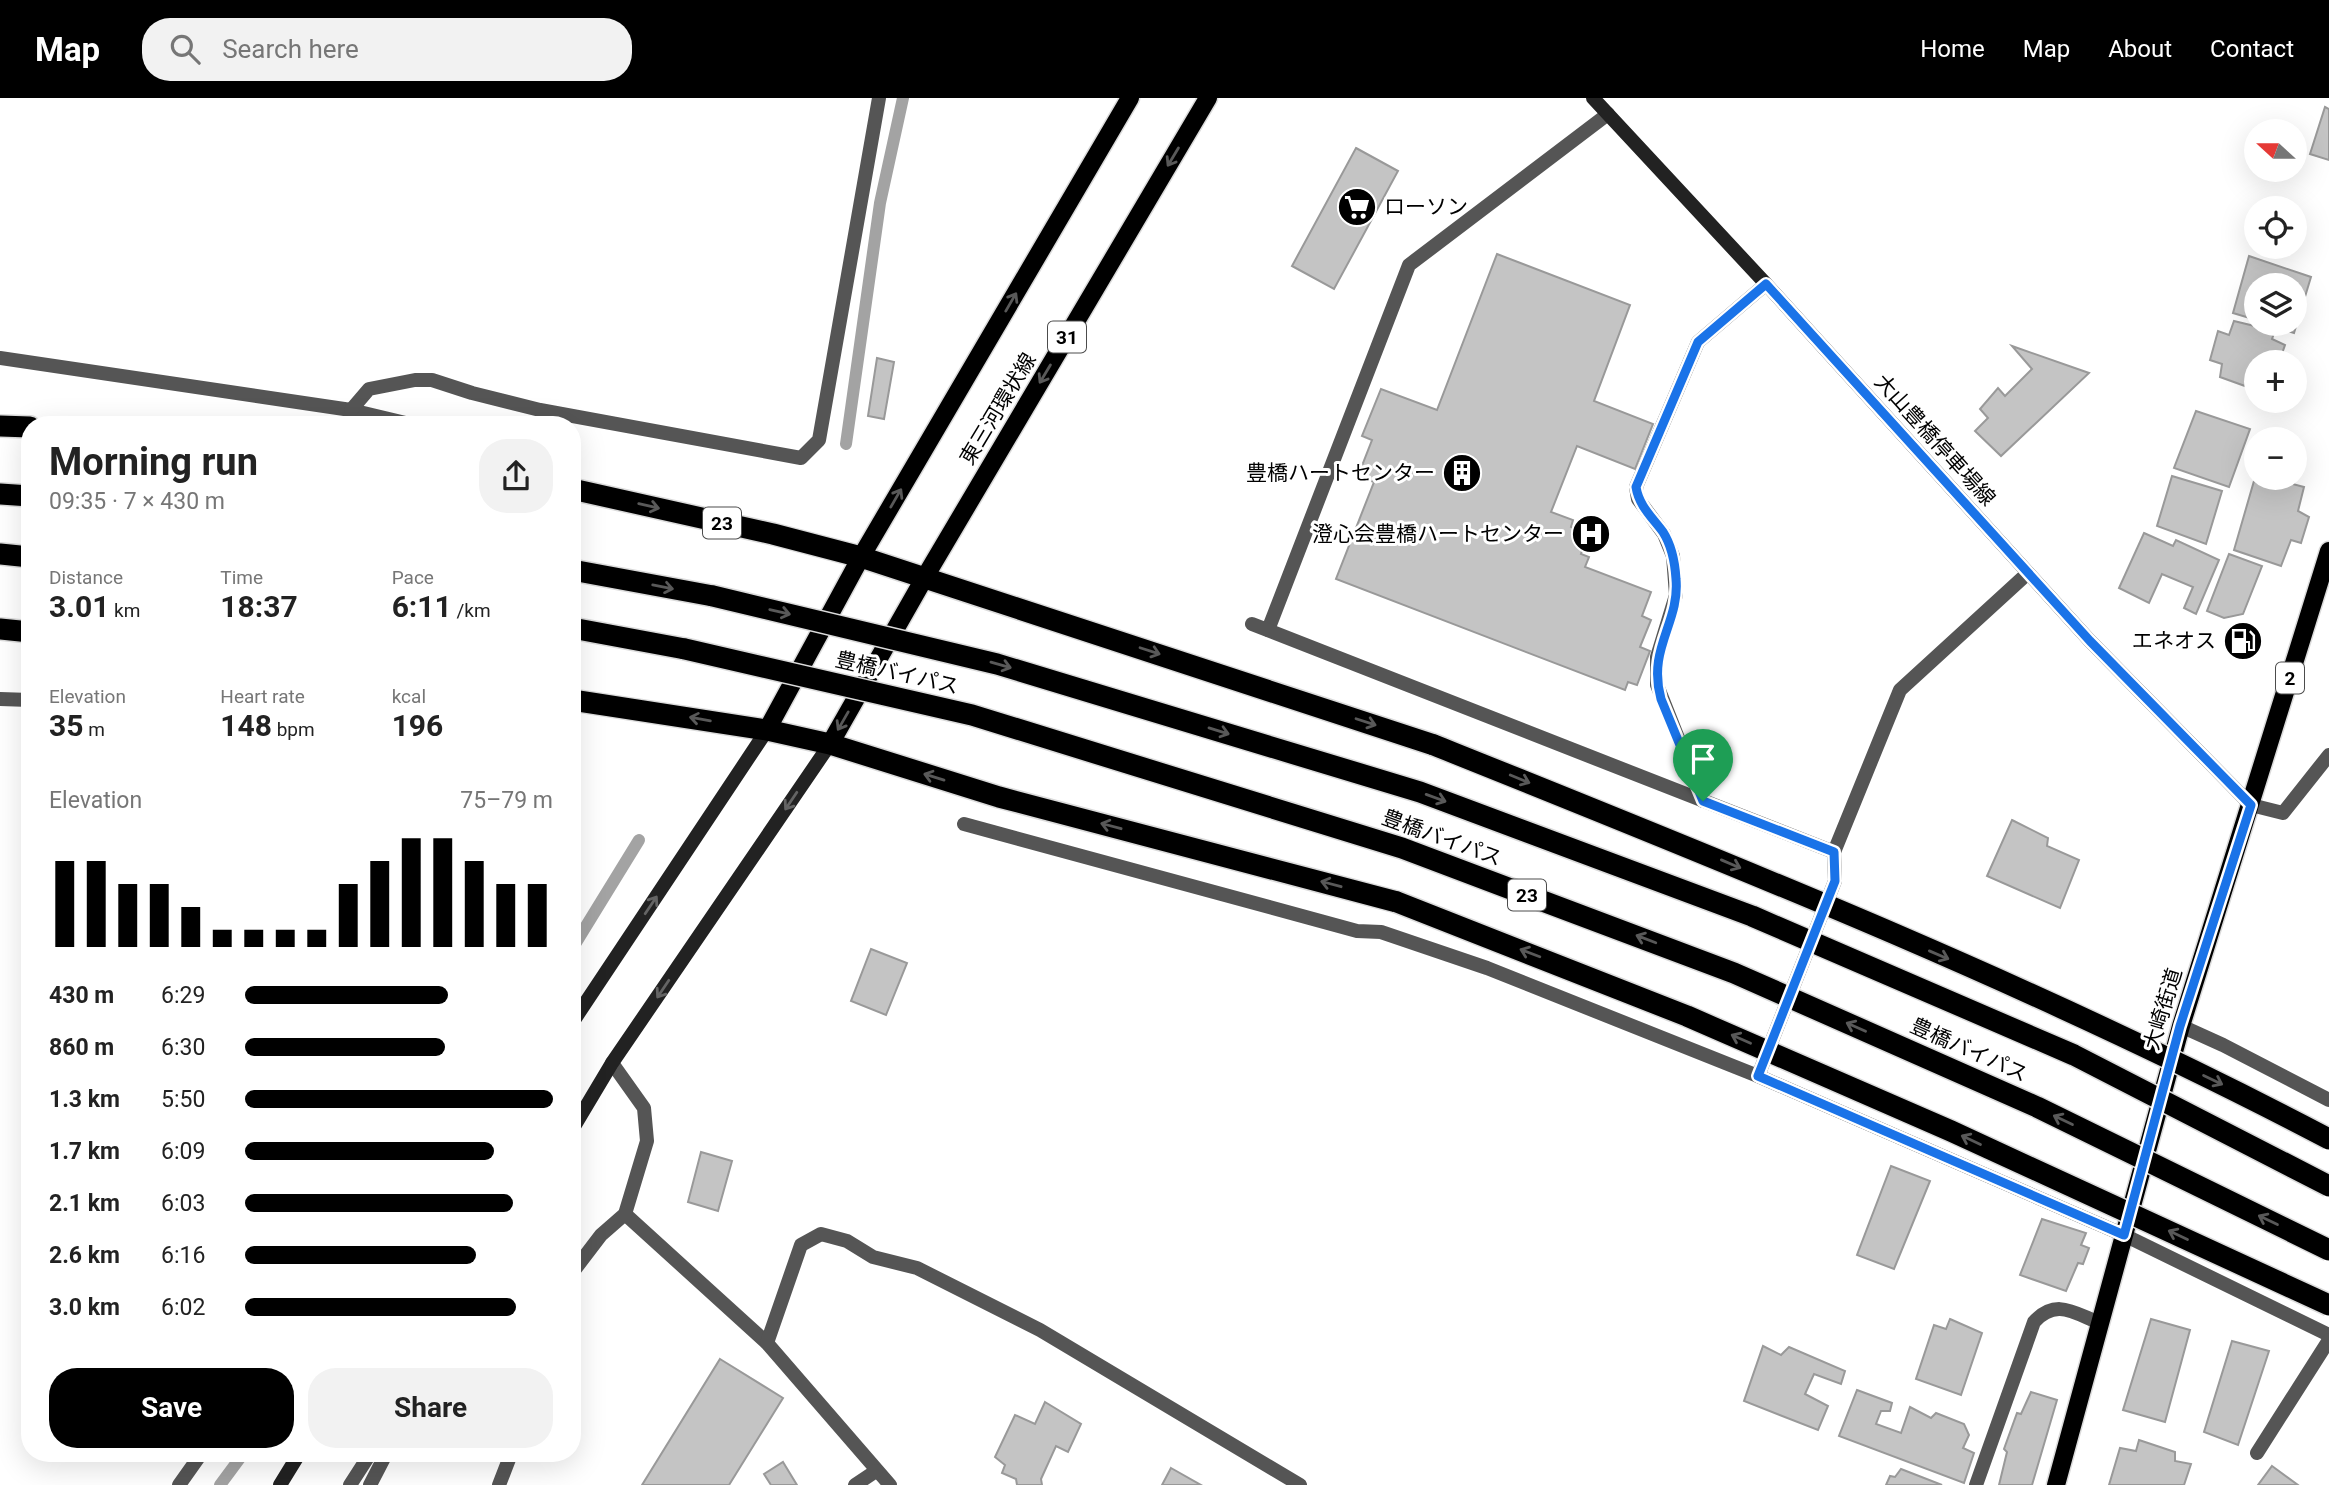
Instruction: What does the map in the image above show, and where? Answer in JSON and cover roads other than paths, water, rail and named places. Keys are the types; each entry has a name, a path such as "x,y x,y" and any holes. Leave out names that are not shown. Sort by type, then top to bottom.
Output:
{"highway":[{"path":"0,426 21,427"},
{"name":"23","path":"581,489 861,557 925,576 1434,745 1711,856 2101,1025 2329,1139"},
{"path":"0,494 21,495"},
{"path":"0,554 21,556"},
{"name":"豊橋バイパス","path":"581,572 713,596 997,664 1420,792 1752,916 2061,1049 2329,1186"},
{"path":"0,629 21,631"},
{"name":"豊橋バイパス","path":"581,630 685,649 972,716 1402,848 1734,972 2038,1107 2329,1250"},
{"name":"23","path":"581,701 767,730 830,744 999,797 1397,902 1712,1027 1951,1131 2329,1305"}],"main road":[{"name":"東三河環状線","path":"767,730 861,557 1130,98"},
{"name":"東三河環状線","path":"830,744 925,576 1208,98"},
{"name":"大崎街道","path":"2056,1485 2180,1026 2329,551"}],"street":[{"path":"581,418 801,458 819,440 878,98"},
{"name":"大山豊橋停車場線","path":"1593,98 2090,641 2251,805"},
{"path":"1268,630 1409,265 1608,114"},
{"path":"1703,801 1657,685 1657,657 1676,595 1673,556 1664,534 1638,499 1636,487 1698,342 1766,284"},
{"path":"0,358 376,416"},
{"path":"351,410 369,389 415,380 432,380 472,393 573,416"},
{"path":"1758,1076 1835,881 1834,852 1900,690 2028,573"},
{"path":"1252,624 1834,852"},
{"path":"0,699 21,700"},
{"path":"581,1009 767,730"},
{"path":"581,1115 612,1063 830,744"},
{"path":"2251,805 2283,813 2329,755"},
{"path":"964,824 1357,931 1381,932 1487,968 1758,1076 2124,1235 2329,1338 2257,1452"},
{"path":"2180,1026 2223,1045 2329,1100"},
{"path":"581,1262 601,1236 625,1214 647,1141 644,1108 612,1063"},
{"path":"625,1214 767,1343 890,1485"},
{"path":"767,1343 801,1245 821,1234 847,1241 873,1256 917,1268 1040,1331 1300,1485"},
{"path":"1976,1485 2034,1322 2046,1310 2062,1308 2100,1323"},
{"path":"179,1485 195,1462"},
{"path":"280,1485 294,1462"},
{"path":"349,1485 365,1462"},
{"path":"370,1485 382,1462"},
{"path":"499,1485 508,1462"},
{"path":"855,1485 876,1471"}],"waterway":[{"path":"846,444 880,203 903,98"},
{"path":"581,934 639,840"},
{"path":"220,1485 237,1462"}],"place":[{"name":"ローソン","path":"1357,207"},
{"name":"豊橋ハートセンター","path":"1462,473"},
{"name":"澄心会豊橋ハートセンター","path":"1591,534"},
{"name":"エネオス","path":"2243,641"}]}
